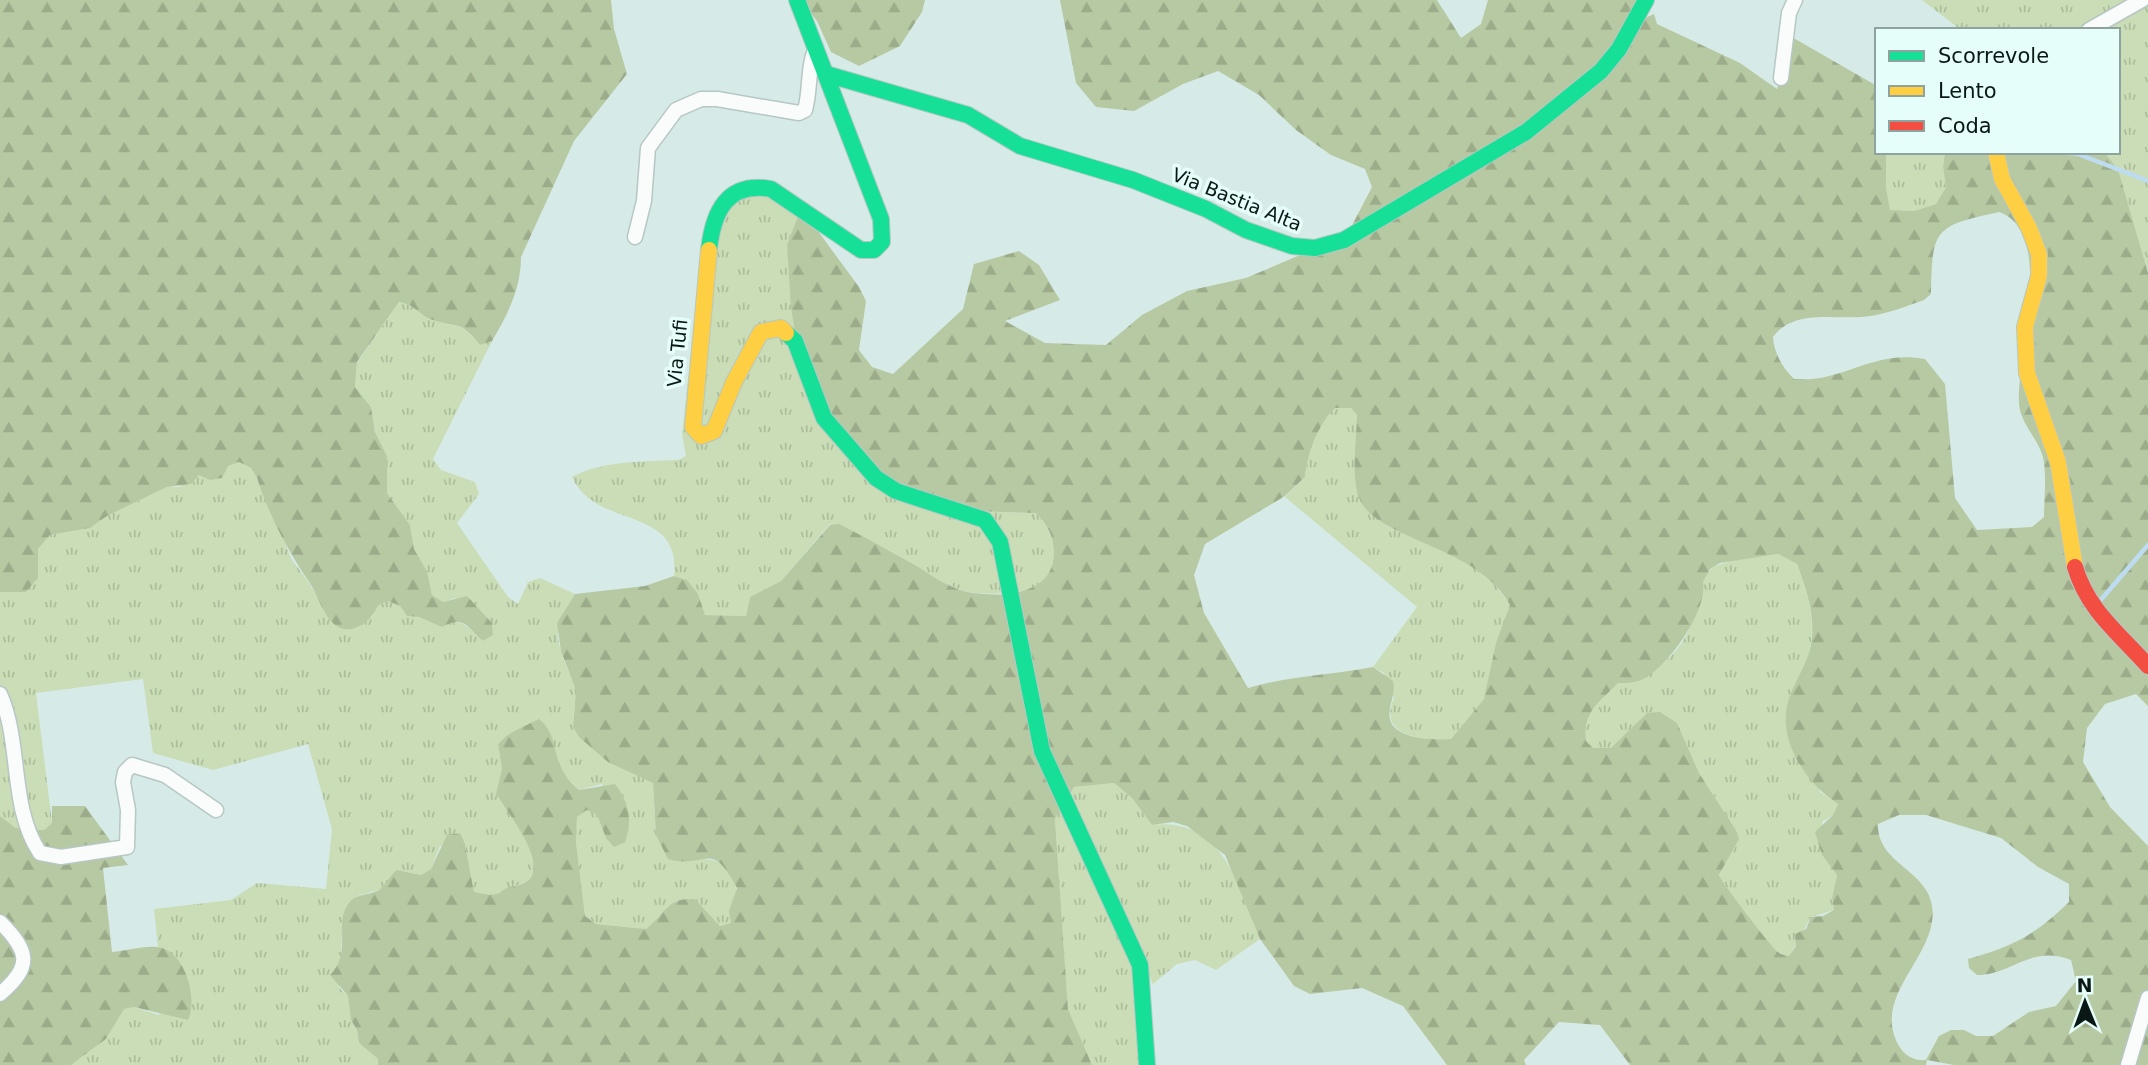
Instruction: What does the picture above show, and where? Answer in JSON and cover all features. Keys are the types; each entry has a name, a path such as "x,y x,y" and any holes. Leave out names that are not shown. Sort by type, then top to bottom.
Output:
{"street":[{"name":"Via Tufi","path":"797,0 881,219 883,242 874,250 861,250 771,189 761,186 743,189 727,198 718,211 711,233 693,427 701,436 714,431 734,382 761,332 781,328 795,341 824,418 876,478 896,491 985,520 1002,543 1042,751 1140,965 1147,1065"},
{"name":"Via Bastia Alta","path":"826,74 968,115 1020,146 1133,180 1206,209 1245,230 1292,246 1315,248 1344,240 1526,132 1610,61 1646,0"},
{"path":"1781,78 1789,13 1795,0"},
{"path":"2093,28 2142,0"},
{"path":"635,237 643,201 648,148 676,110 701,99 717,99 799,113 805,110 809,95 811,59 816,47"},
{"path":"1996,154 1996,164 2002,180 2024,216 2039,255 2037,289 2024,332 2028,384 2047,425 2063,484 2067,520 2083,589 2108,629 2132,646 2148,666"},
{"path":"0,694 9,726 23,805 40,853 61,857 127,847 128,810 124,776 132,765 165,775 216,810"},
{"path":"0,922 18,940 24,955 18,976 0,994"},
{"path":"2128,1065 2148,998"}],"green space":[{"path":"0,0 611,0 614,29 627,74 574,141 521,257 519,279 512,300 492,341 480,345 463,328 428,318 409,305 399,302 357,362 355,387 371,407 375,432 387,456 387,493 410,525 414,549 427,571 432,595 443,602 467,596 492,623 493,635 483,641 461,622 442,627 419,617 407,616 400,606 388,601 378,606 369,619 359,626 346,629 338,627 326,615 294,559 251,468 239,462 228,466 222,478 210,480 199,475 191,484 167,487 107,516 90,528 50,535 38,549 38,578 26,592 0,592"},
{"path":"801,0 925,0 922,12 900,46 859,66 831,52 817,21"},
{"path":"1060,0 1437,0 1461,38 1481,24 1488,0 1651,0 1643,19 1654,14 1657,24 1740,63 1777,89 1790,36 1875,85 1875,154 1886,154 1886,187 1890,210 1914,211 1936,204 1946,187 1943,167 1945,154 2106,154 2118,169 2148,273 2148,706 2136,694 2105,704 2087,728 2083,762 2110,807 2148,846 2148,1065 1954,1065 1927,1060 1926,1065 1630,1065 1600,1025 1559,1022 1524,1060 1526,1065 1447,1065 1403,1006 1362,988 1310,994 1294,986 1260,939 1225,855 1187,826 1173,822 1152,825 1132,798 1114,783 1074,787 1055,819 1068,1009 1092,1065 378,1065 378,1059 359,1043 357,1030 351,1020 348,996 330,975 340,957 345,911 349,903 356,898 379,890 397,870 421,875 431,869 447,835 460,833 465,844 474,892 494,895 526,882 533,873 533,860 528,845 496,793 502,769 498,744 512,733 539,719 551,734 559,761 569,781 579,790 615,784 624,798 628,812 629,827 625,842 614,847 606,838 597,815 587,810 577,817 576,842 585,916 596,924 646,929 672,904 685,899 695,899 720,926 731,923 729,911 737,888 728,873 714,859 668,859 656,835 653,783 608,762 579,737 573,727 576,690 561,651 557,623 575,594 645,586 674,576 687,580 698,594 705,615 746,616 750,597 781,581 830,525 839,524 947,584 967,592 1010,594 1024,591 1046,577 1052,566 1054,551 1051,535 1036,513 970,511 896,491 835,442 798,351 791,307 787,245 801,208 859,287 866,301 859,350 872,367 893,374 963,309 974,264 1019,251 1039,265 1060,300 1005,321 1045,343 1106,345 1142,315 1187,291 1246,278 1347,235 1372,187 1365,169 1331,155 1296,130 1259,95 1218,71 1183,84 1134,111 1096,107 1076,83","holes":["1999,212 2016,224 2026,244 2030,269 2030,298 2019,404 2020,412 2043,457 2044,517 2032,527 1977,530 1955,498 1945,384 1925,359 1889,358 1828,376 1794,379 1779,360 1773,337 1782,328 1805,318 1871,316 1924,300 1931,294 1933,256 1941,234 1961,222","1335,408 1351,408 1357,415 1355,481 1360,500 1370,514 1407,536 1476,570 1496,585 1510,605 1496,643 1484,699 1451,739 1410,736 1394,726 1390,719 1393,681 1373,667 1248,688 1204,613 1194,575 1205,544 1285,496 1305,477 1314,440 1323,422","1778,554 1797,564 1811,609 1811,646 1786,709 1789,741 1803,770 1825,795 1838,804 1833,815 1815,832 1822,855 1837,875 1832,898 1834,910 1823,916 1811,917 1806,929 1795,934 1796,946 1789,956 1780,954 1774,948 1719,875 1739,839 1699,773 1677,723 1660,712 1647,713 1611,748 1593,748 1586,741 1587,722 1598,703 1618,683 1635,682 1655,671 1685,636 1699,607 1703,582 1710,569 1720,563","1899,815 1926,815 2001,838 2038,867 2069,884 2069,902 2045,923 2011,944 1968,959 1969,968 1977,975 1989,974 2044,956 2071,960 2076,981 2056,1006 2029,1012 1993,1036 1976,1036 1964,1030 1951,1030 1939,1036 1926,1060 1914,1059 1904,1053 1893,1029 1892,1013 1903,983 1928,938 1932,905 1927,891 1887,851 1880,839 1878,824"]},
{"path":"1922,0 2148,0 2148,273 2118,169 2106,154 2120,154 2120,28 1958,28"},
{"path":"1886,154 1945,154 1943,167 1946,187 1936,204 1914,211 1890,210 1886,187"},
{"path":"744,183 801,208 787,245 798,351 970,511 1036,513 1052,538 1055,558 1054,568 1042,584 1027,590 1004,593 964,591 890,551 830,524 781,581 750,597 746,616 705,615 687,580 674,576 673,553 665,538 651,527 599,505 583,494 572,477 584,471 610,465 678,460 686,456 682,435 700,265"},
{"path":"399,302 409,305 428,318 462,328 480,345 492,341 433,459 441,470 475,482 479,494 457,523 508,597 518,604 528,582 540,578 575,594 563,615 558,638 576,688 574,719 579,737 653,783 656,835 692,861 707,859 727,868 735,881 736,893 731,923 720,926 695,899 672,903 646,929 596,924 585,916 576,842 577,817 587,810 597,815 606,838 602,784 579,790 562,773 555,749 527,724 498,744 502,769 496,793 520,830 533,859 533,872 526,882 506,888 496,895 474,893 465,844 440,846 431,869 421,875 397,870 381,889 357,896 343,916 339,988 348,996 351,1020 357,1030 359,1043 378,1059 378,1065 71,1065 106,1039 123,1009 134,1007 159,1015 167,950 158,947 154,909 231,900 257,883 326,889 332,829 308,744 213,770 153,753 143,679 36,693 52,823 44,830 16,828 0,816 0,592 26,592 38,578 38,549 50,535 90,528 107,516 167,487 179,487 199,475 239,462 251,468 257,478 292,560 310,584 328,616 372,617 378,606 388,601 400,606 407,616 419,617 441,626 460,623 483,641 493,635 492,623 455,598 443,602 432,595 427,571 414,549 410,525 387,493 387,456 375,432 371,407 355,387 357,363"},
{"path":"1335,408 1351,408 1357,415 1356,481 1387,526 1457,557 1490,578 1511,606 1484,699 1451,739 1416,737 1397,729 1390,711 1394,698 1384,673 1373,667 1417,607 1285,497 1305,477 1314,440 1323,422"},
{"path":"1778,554 1797,564 1811,616 1810,646 1800,677 1790,695 1820,792 1838,804 1833,815 1822,822 1822,855 1837,875 1832,898 1834,910 1811,917 1789,957 1774,948 1719,876 1738,839 1736,830 1699,773 1677,724 1647,713 1612,748 1593,748 1586,741 1587,722 1598,703 1618,683 1640,678 1662,665 1679,647 1690,626 1702,582 1710,570 1732,561"},
{"path":"1114,783 1132,798 1152,825 1176,825 1196,832 1212,844 1225,859 1235,878 1260,939 1216,970 1195,960 1177,964 1153,984 1149,976 1147,1065 1092,1065 1068,1009 1055,819 1074,787"},
{"path":"52,806 85,806 128,865 103,868 112,952 150,947 170,952 178,959 188,979 191,1011 188,1020 134,1007 124,1009 106,1039 71,1065 0,1065 0,816 16,828 44,830 52,823"}],"waterway":[{"path":"2078,154 2148,181"},
{"path":"2099,602 2148,545"}],"traffic: fast":[{"path":"709,250 714,223 725,202 743,190 756,188 771,189 861,250 874,250 882,242 881,219 797,0"},
{"path":"826,74 968,115 1020,146 1133,180 1206,209 1246,230 1292,246 1315,248 1344,240 1526,132 1601,71 1619,49 1646,0"},
{"path":"786,333 795,341 824,418 876,478 896,491 985,520 1000,542 1042,751 1140,965 1147,1065"}],"traffic: slow":[{"path":"1996,154 2002,179 2029,228 2039,254 2039,276 2025,327 2027,373 2058,462 2075,567"},
{"path":"709,250 693,427 701,436 714,431 734,382 761,332 781,328 786,333"}],"traffic: jam":[{"path":"2075,567 2096,609 2148,666"}]}
